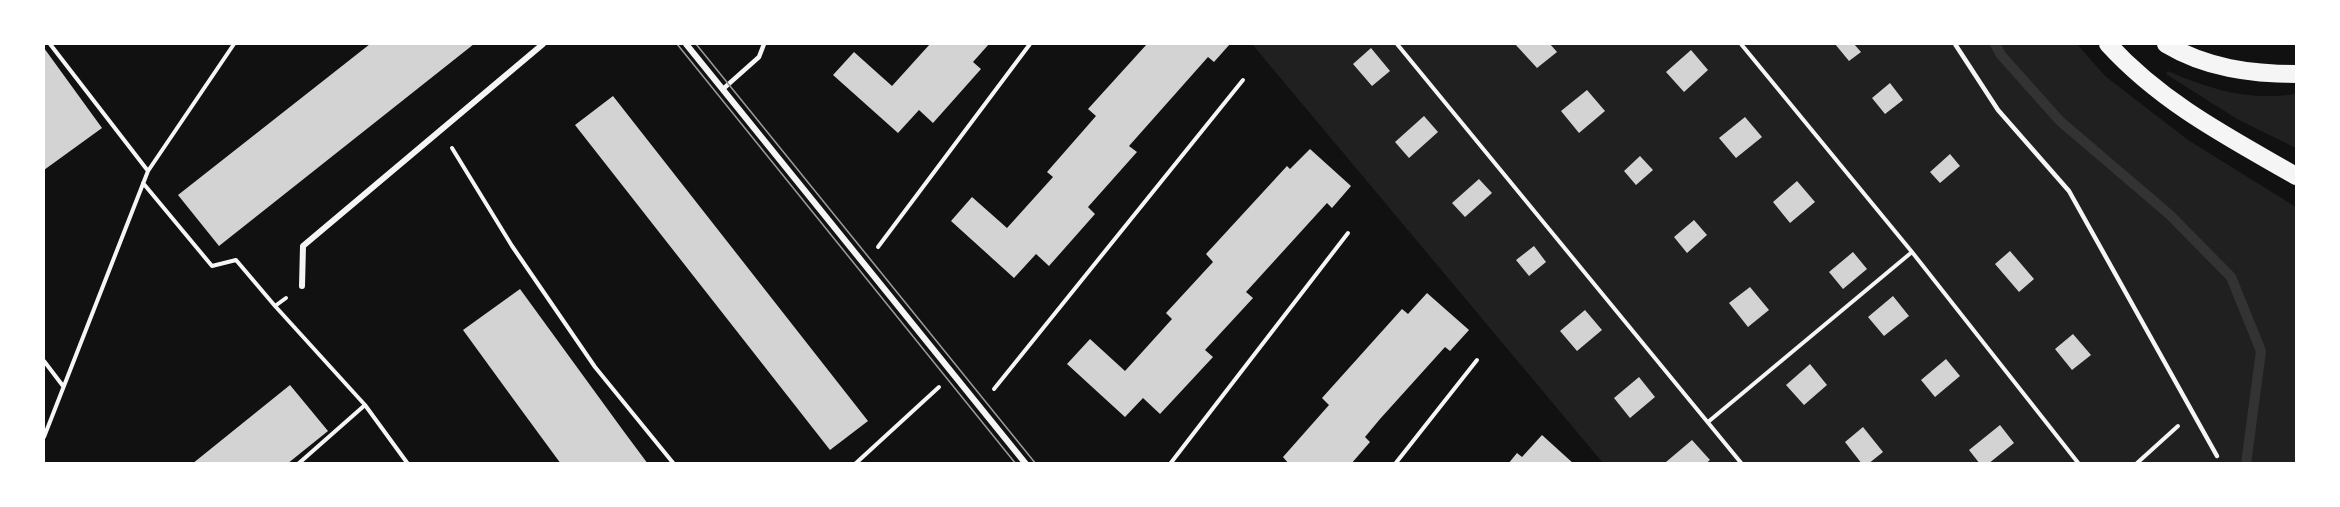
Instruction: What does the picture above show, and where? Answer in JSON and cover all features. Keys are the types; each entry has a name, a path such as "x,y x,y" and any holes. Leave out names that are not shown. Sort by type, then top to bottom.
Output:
{"highway":[{"path":"2108,44 2149,84 2177,106 2296,176"},
{"path":"2166,44 2202,61 2233,70 2264,74 2296,74"}],"street":[{"path":"302,286 303,246 543,44"},
{"path":"686,44 1026,464"}],"lane":[{"path":"723,89 759,57 764,44"},
{"path":"1955,44 1998,110 2068,191 2217,456"}],"path":[{"path":"50,44 148,171"},
{"path":"44,437 148,171 234,44"},
{"path":"876,250 1030,44"},
{"path":"1397,44 1743,464"},
{"path":"1741,44 1912,252 2079,464"},
{"path":"980,406 1243,80"},
{"path":"440,129 512,246 595,367 674,464"},
{"path":"143,183 212,266 236,260 365,405 408,464"},
{"path":"1170,464 1348,233"},
{"path":"1708,422 1912,252"},
{"path":"275,306 302,286"},
{"path":"44,360 64,387"},
{"path":"1395,464 1477,360"},
{"path":"855,464 941,386"},
{"path":"298,464 365,405"},
{"path":"2136,464 2191,413"}],"shaded area":[{"path":"1252,44 2077,44 2105,76 2188,140 2296,207 2296,463 1603,463"},
{"path":"2168,71 2200,84 2246,95 2296,94 2296,148 2237,119 2166,74"}],"building":[{"path":"370,44 474,44 219,246 178,195"},
{"path":"930,44 989,44 973,62 981,69 933,123 919,110 898,133 833,75 854,52 892,86"},
{"path":"1147,44 1230,44 1214,62 1208,57 1129,146 1137,152 1088,207 1095,214 1049,266 1036,254 1014,278 951,221 972,197 1007,228 1053,177 1047,172 1096,116 1088,109"},
{"path":"1515,44 1550,44 1557,52 1537,68"},
{"path":"1835,44 1854,44 1861,52 1849,61"},
{"path":"44,48 102,128 44,170"},
{"path":"1371,48 1390,71 1372,86 1353,64"},
{"path":"1691,50 1708,70 1684,92 1666,72"},
{"path":"1890,83 1903,100 1885,114 1872,98"},
{"path":"1587,90 1605,111 1579,133 1561,111"},
{"path":"613,96 868,421 830,450 575,125"},
{"path":"1424,116 1438,132 1409,158 1395,142"},
{"path":"1745,117 1762,137 1736,158 1719,138"},
{"path":"1310,149 1351,186 1332,208 1327,203 1246,292 1253,298 1205,350 1213,357 1160,414 1143,398 1125,417 1067,364 1090,339 1125,371 1172,319 1166,313 1213,262 1206,254 1287,166 1290,169"},
{"path":"1950,154 1960,166 1940,183 1930,172"},
{"path":"1640,156 1653,170 1636,185 1624,171"},
{"path":"1479,179 1492,193 1465,217 1452,203"},
{"path":"1797,181 1815,202 1790,223 1773,202"},
{"path":"1694,220 1707,235 1687,253 1674,237"},
{"path":"1534,246 1546,262 1529,276 1516,260"},
{"path":"2010,251 2034,279 2019,292 1995,264"},
{"path":"1853,252 1867,269 1843,289 1829,272"},
{"path":"1750,287 1769,310 1748,327 1729,303"},
{"path":"520,289 648,464 561,464 514,400 463,330"},
{"path":"1427,293 1469,330 1450,351 1445,347 1380,419 1365,437 1370,442 1351,464 1289,464 1283,457 1329,405 1322,398 1402,309 1408,314"},
{"path":"1893,296 1909,316 1884,336 1868,317"},
{"path":"1585,310 1602,330 1577,351 1560,331"},
{"path":"2073,334 2091,355 2072,370 2055,349"},
{"path":"1946,359 1960,376 1935,397 1921,380"},
{"path":"1810,364 1827,385 1804,405 1786,385"},
{"path":"1639,377 1655,397 1630,418 1614,398"},
{"path":"290,385 328,431 287,464 192,464"},
{"path":"2000,425 2014,443 1988,464 1980,464 1969,450"},
{"path":"1863,427 1883,452 1868,464 1862,464 1845,442"},
{"path":"1542,435 1574,464 1508,464 1517,453 1522,457"},
{"path":"1692,440 1710,460 1705,464 1668,464 1666,462"}],"waterway":[{"path":"1995,44 2001,55 2060,121 2170,215 2231,277 2261,351 2246,464"}],"tram line":[{"path":"677,44 1016,464"},
{"path":"696,44 1036,464"}]}
